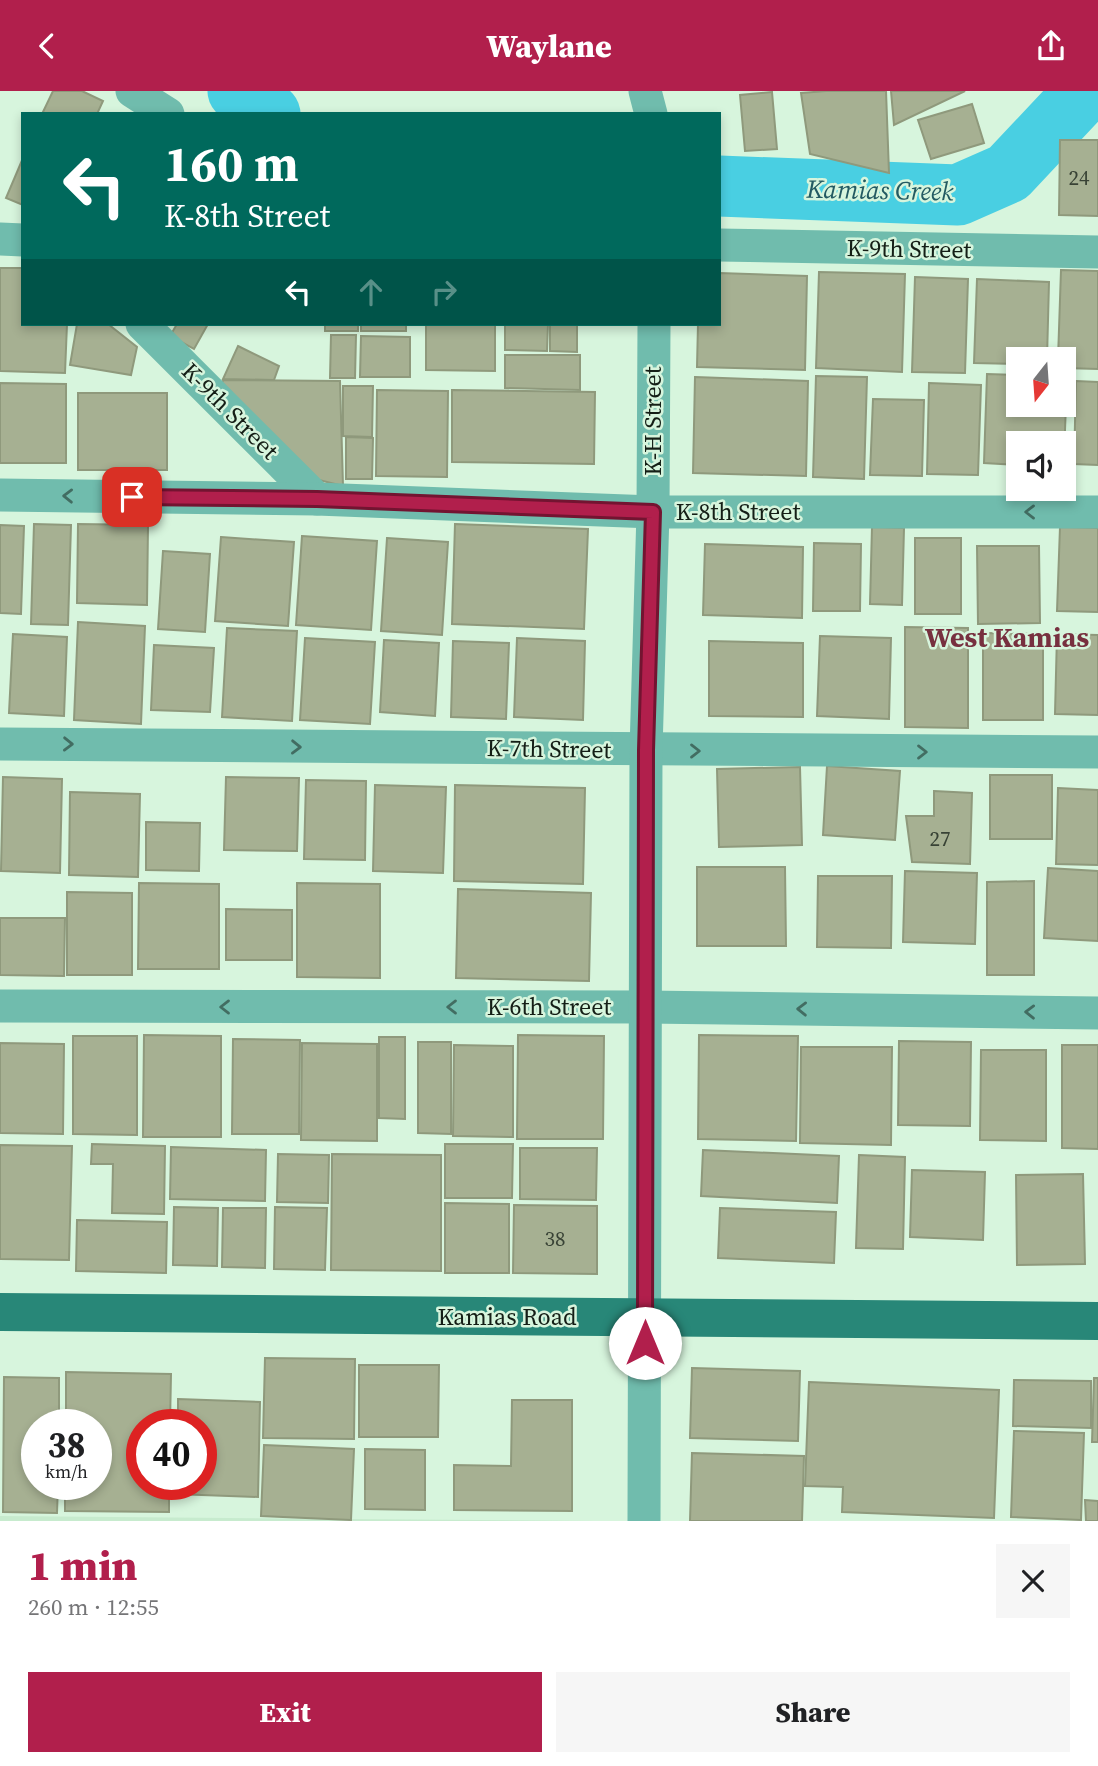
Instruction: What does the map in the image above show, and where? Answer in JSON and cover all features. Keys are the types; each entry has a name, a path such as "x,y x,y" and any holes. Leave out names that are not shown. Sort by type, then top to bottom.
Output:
{"main road":[{"name":"Kamias Road","path":"0,1313 1098,1321"}],"street":[{"path":"132,91 166,112"},
{"path":"645,91 650,112"},
{"path":"0,239 21,240"},
{"name":"K-9th Street","path":"721,246 1098,252"},
{"name":"K-9th Street","path":"144,326 317,499"},
{"name":"K-H Street","path":"644,1521 646,750 653,512 654,326"},
{"name":"K-8th Street","path":"0,495 317,499 653,512 1098,512"},
{"name":"K-7th Street","path":"0,744 1098,752"},
{"name":"K-6th Street","path":"0,1006 645,1007 1098,1013"}],"shaded area":[{"path":"0,1516 597,1521 0,1521"}],"building":[{"path":"53,91 82,91 103,101 98,112 43,112"},
{"path":"886,91 889,173 810,154 801,93"},
{"path":"891,91 965,91 894,125"},
{"path":"772,92 777,149 745,151 740,95"},
{"path":"972,104 984,143 931,159 918,120"},
{"path":"1060,140 1098,140 1098,216 1059,215"},
{"path":"21,163 21,204 6,198"},
{"path":"0,268 21,268 21,326 67,326 65,373 0,371"},
{"path":"1061,270 1098,271 1098,369 1076,368 1076,347 1058,347"},
{"path":"819,272 905,274 902,372 816,368"},
{"path":"721,273 807,276 805,370 697,367 698,326 721,326"},
{"path":"915,277 968,279 965,373 912,372"},
{"path":"977,279 1049,282 1047,347 1006,347 1006,364 974,363"},
{"path":"77,326 111,326 137,347 131,375 70,365"},
{"path":"176,326 207,326 194,349 170,336"},
{"path":"325,326 358,326 358,331 325,331"},
{"path":"361,326 406,326 406,331 361,331"},
{"path":"426,326 495,326 495,371 426,370"},
{"path":"505,326 548,326 547,351 505,350"},
{"path":"550,326 577,326 577,352 550,351"},
{"path":"331,335 356,335 355,378 330,378"},
{"path":"361,336 410,337 410,377 360,377"},
{"path":"238,346 279,366 274,380 223,379"},
{"path":"505,355 580,355 580,390 505,388"},
{"path":"987,374 1006,375 1006,417 1066,417 1065,431 1006,431 1006,464 984,463"},
{"path":"816,376 867,377 864,479 813,477"},
{"path":"695,377 808,381 806,476 693,473"},
{"path":"224,380 340,381 343,486 319,480 218,385"},
{"path":"1076,381 1098,382 1098,465 1076,464"},
{"path":"0,383 66,384 66,463 0,463"},
{"path":"929,383 981,385 978,475 927,474"},
{"path":"343,386 373,386 372,437 343,436"},
{"path":"377,390 448,391 447,477 376,476"},
{"path":"452,390 595,392 594,464 452,462"},
{"path":"78,393 167,393 167,470 78,470"},
{"path":"873,399 924,400 922,476 870,475"},
{"path":"346,437 373,438 372,479 346,479"},
{"path":"34,524 71,525 68,625 31,624"},
{"path":"78,524 148,525 147,605 77,603"},
{"path":"455,524 588,529 584,629 452,624"},
{"path":"0,525 24,526 21,614 0,613"},
{"path":"872,527 904,528 902,605 870,604"},
{"path":"1060,527 1098,528 1098,612 1057,611"},
{"path":"302,536 377,541 371,630 296,625"},
{"path":"221,537 294,542 288,626 215,621"},
{"path":"387,538 448,542 442,635 381,631"},
{"path":"915,538 961,538 961,614 915,614"},
{"path":"814,543 861,544 860,611 813,611"},
{"path":"705,544 803,547 802,618 703,615"},
{"path":"977,546 1039,546 1040,623 978,624"},
{"path":"163,551 210,554 205,632 158,629"},
{"path":"78,622 145,626 141,724 74,720"},
{"path":"905,627 968,628 968,728 905,727"},
{"path":"227,628 297,631 292,721 222,717"},
{"path":"983,633 1043,634 1043,720 983,720"},
{"path":"13,634 67,637 64,716 9,713"},
{"path":"1057,634 1098,635 1098,715 1055,714"},
{"path":"820,636 891,638 889,719 817,716"},
{"path":"305,638 375,642 370,724 300,720"},
{"path":"517,638 585,641 583,720 514,717"},
{"path":"384,640 439,643 435,716 380,712"},
{"path":"453,641 509,643 506,719 451,717"},
{"path":"709,641 803,643 803,717 709,716"},
{"path":"154,645 214,648 210,712 151,710"},
{"path":"827,766 900,771 895,840 823,835"},
{"path":"800,767 802,845 719,847 717,769"},
{"path":"990,775 1052,775 1052,839 990,839"},
{"path":"3,777 62,779 60,873 1,871"},
{"path":"226,777 299,778 297,851 224,850"},
{"path":"306,780 366,781 365,860 304,859"},
{"path":"375,785 446,787 443,873 373,871"},
{"path":"455,785 585,788 583,884 454,881"},
{"path":"1058,788 1098,790 1098,865 1056,864"},
{"path":"934,791 972,793 970,864 912,862 906,816 934,816"},
{"path":"70,792 140,794 138,877 69,875"},
{"path":"146,822 200,823 199,871 146,870"},
{"path":"697,867 785,867 786,946 697,946"},
{"path":"1048,868 1098,871 1098,941 1044,938"},
{"path":"905,871 977,873 975,944 903,942"},
{"path":"818,876 892,876 891,948 817,947"},
{"path":"1034,881 1034,975 987,975 987,882"},
{"path":"139,883 219,884 219,969 138,969"},
{"path":"297,883 380,884 380,978 297,977"},
{"path":"458,889 591,893 589,981 456,978"},
{"path":"67,892 132,893 132,975 67,975"},
{"path":"226,909 292,910 292,960 226,960"},
{"path":"0,918 65,918 64,976 0,975"},
{"path":"144,1035 221,1036 221,1137 143,1137"},
{"path":"518,1035 604,1036 603,1139 517,1139"},
{"path":"699,1035 798,1036 796,1141 698,1139"},
{"path":"73,1036 137,1036 137,1135 73,1134"},
{"path":"379,1037 405,1037 405,1119 379,1118"},
{"path":"233,1039 300,1040 299,1134 232,1134"},
{"path":"899,1041 971,1042 970,1126 898,1125"},
{"path":"418,1042 451,1042 451,1134 418,1133"},
{"path":"0,1043 64,1044 63,1134 0,1133"},
{"path":"302,1043 377,1044 377,1141 301,1140"},
{"path":"454,1045 513,1046 513,1137 453,1136"},
{"path":"1062,1045 1098,1045 1098,1149 1062,1148"},
{"path":"801,1047 892,1047 891,1145 800,1143"},
{"path":"981,1050 1046,1050 1046,1141 980,1140"},
{"path":"92,1144 165,1146 164,1214 112,1213 113,1164 91,1164"},
{"path":"445,1144 513,1144 512,1198 445,1198"},
{"path":"0,1145 72,1146 69,1260 0,1259"},
{"path":"171,1147 266,1150 265,1201 170,1199"},
{"path":"520,1148 597,1148 596,1200 520,1199"},
{"path":"703,1150 839,1156 837,1203 701,1196"},
{"path":"278,1154 329,1155 328,1203 277,1202"},
{"path":"332,1154 441,1155 441,1271 331,1270"},
{"path":"859,1155 905,1157 903,1249 856,1248"},
{"path":"912,1170 985,1172 983,1240 910,1237"},
{"path":"1083,1174 1085,1264 1017,1265 1016,1175"},
{"path":"445,1203 509,1204 509,1273 445,1273"},
{"path":"514,1205 597,1206 597,1274 513,1273"},
{"path":"174,1207 218,1208 217,1266 173,1265"},
{"path":"275,1207 327,1208 325,1270 274,1269"},
{"path":"223,1208 266,1208 265,1268 222,1267"},
{"path":"720,1208 836,1212 834,1263 718,1258"},
{"path":"77,1220 167,1222 166,1273 76,1271"},
{"path":"265,1358 355,1359 354,1439 263,1438"},
{"path":"359,1365 439,1365 438,1437 359,1437"},
{"path":"692,1368 800,1371 798,1441 690,1438"},
{"path":"66,1372 171,1374 170,1409 126,1409 126,1500 169,1500 169,1512 65,1511 65,1500 112,1500 112,1409 66,1409"},
{"path":"4,1377 59,1378 59,1409 21,1409 21,1500 57,1500 57,1513 3,1512"},
{"path":"1094,1378 1098,1378 1098,1442 1092,1442"},
{"path":"1014,1380 1091,1381 1091,1428 1013,1426"},
{"path":"809,1382 999,1390 994,1518 842,1512 843,1487 805,1486"},
{"path":"178,1399 260,1402 258,1497 217,1496 217,1409 178,1409"},
{"path":"512,1400 572,1400 572,1511 454,1510 454,1465 511,1466"},
{"path":"1014,1431 1084,1433 1081,1520 1011,1517"},
{"path":"264,1445 354,1449 351,1520 261,1516"},
{"path":"365,1449 425,1450 425,1510 365,1509"},
{"path":"692,1453 804,1456 802,1521 690,1521"},
{"path":"1085,1500 1098,1501 1098,1521 1086,1521"}],"waterway":[{"name":"Kamias Creek","path":"238,91 267,112"},
{"name":"Kamias Creek","path":"721,186 958,195 1008,173 1085,91"}],"district":[{"name":"West Kamias","path":"1007,637"}],"route":[{"path":"132,497 317,499 653,512 646,750 645,1343"}]}
